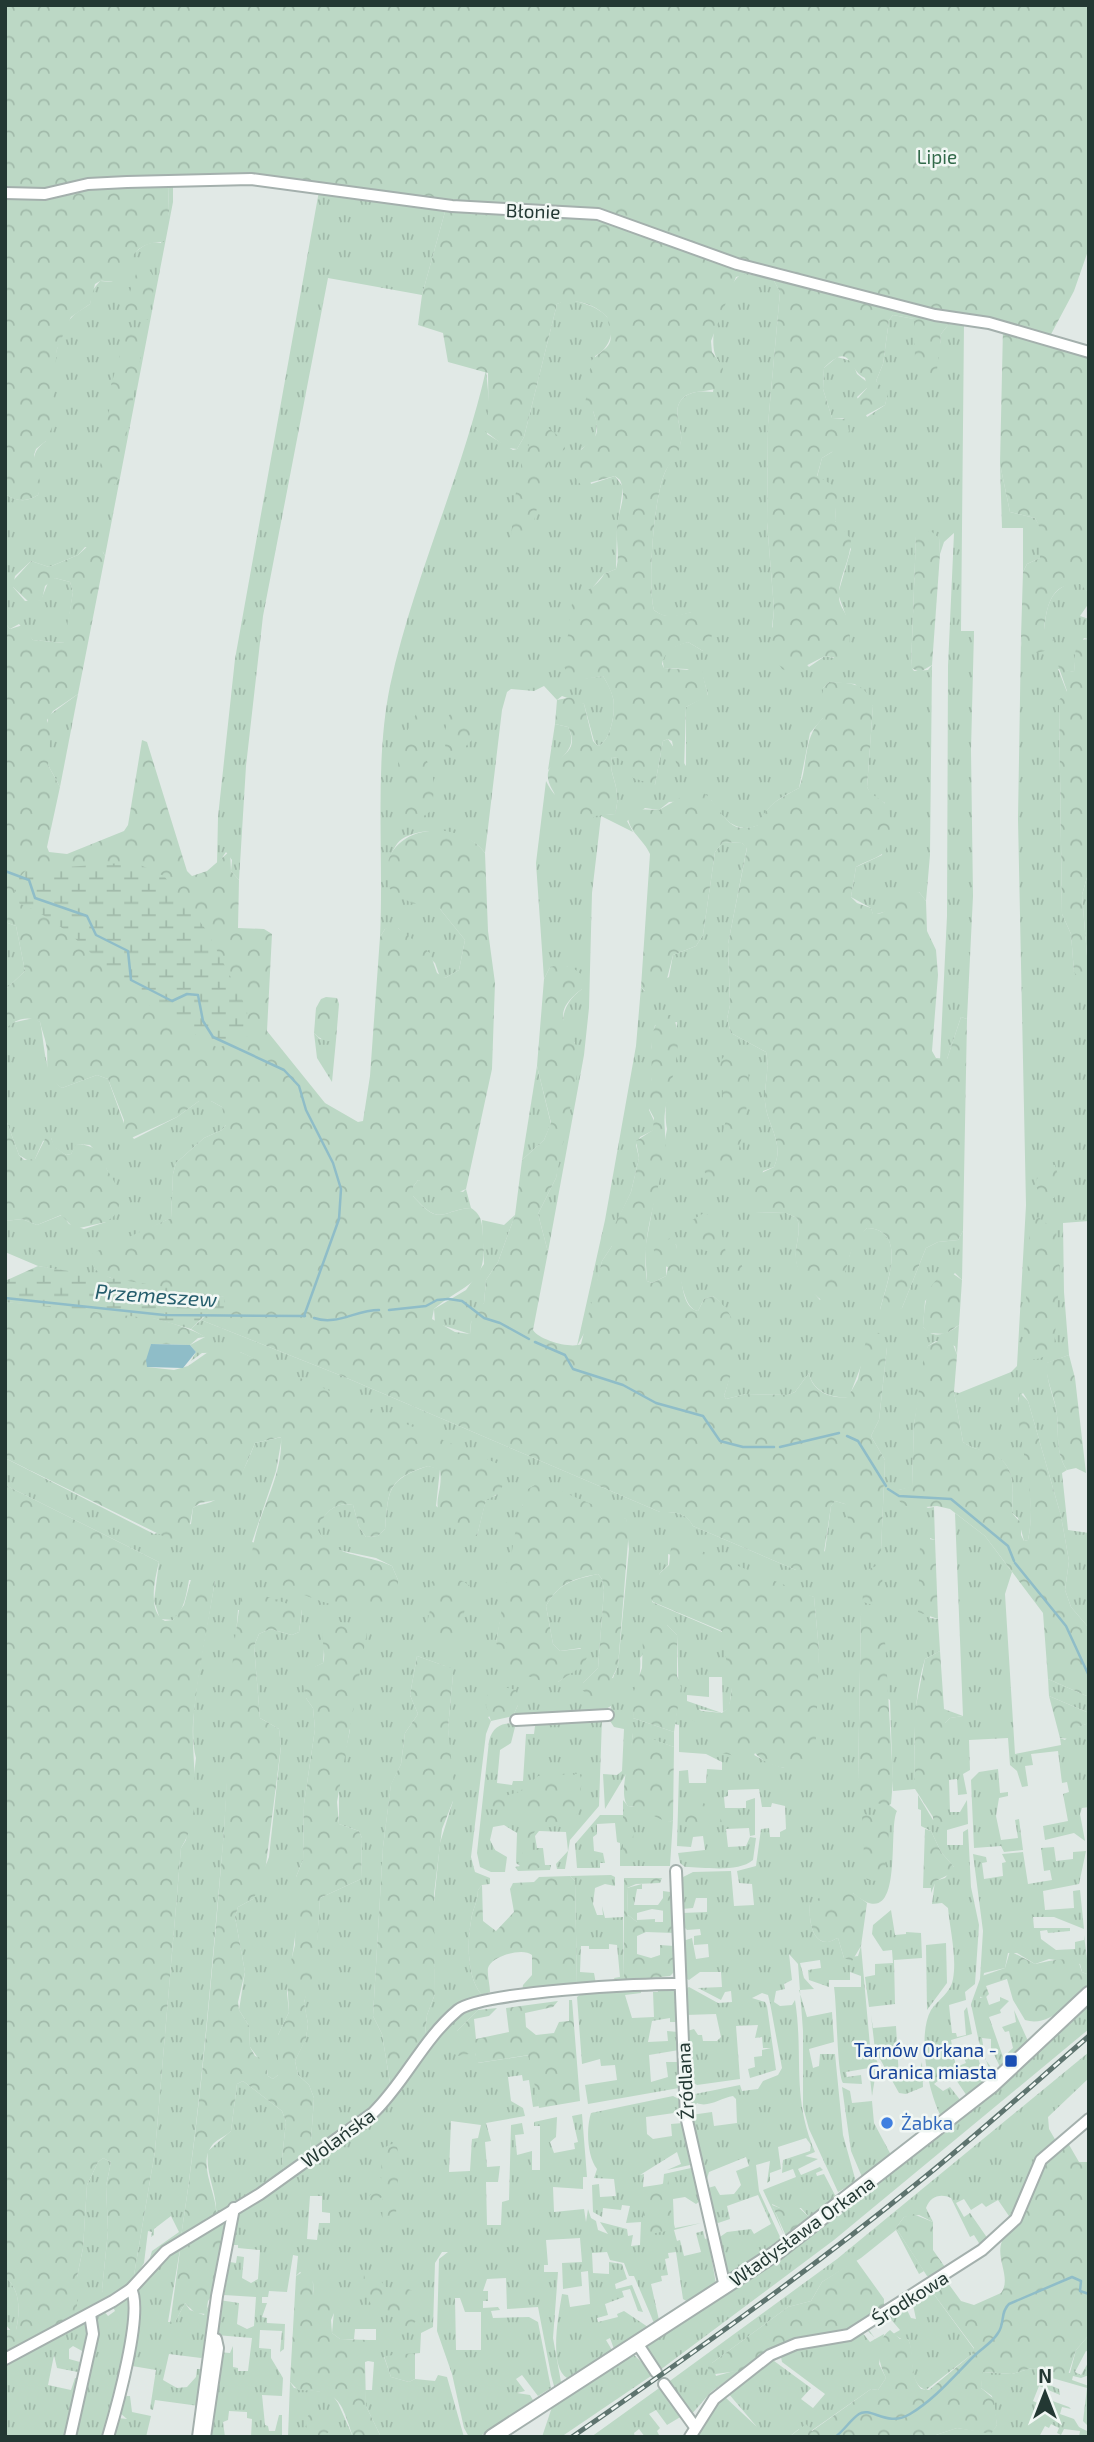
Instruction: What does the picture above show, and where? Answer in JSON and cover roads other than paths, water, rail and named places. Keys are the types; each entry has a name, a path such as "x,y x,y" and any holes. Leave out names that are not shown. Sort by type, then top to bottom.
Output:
{"street":[{"name":"Błonie","path":"5,193 45,194 88,184 251,180 452,206 598,214 737,264 935,315 989,323 1046,342 1089,352"},
{"path":"516,1720 608,1714"},
{"name":"Źródlana","path":"676,1871 686,2116 725,2287"},
{"name":"Wolańska","path":"5,2359 131,2289 166,2250 260,2194 373,2113 421,2051 463,2006 485,1999 575,1989 680,1984"},
{"name":"Władysława Orkana","path":"492,2437 787,2244 992,2085 1089,1994"},
{"name":"Środkowa","path":"664,2385 692,2432 714,2399 770,2355 796,2344 849,2335 982,2250 1016,2219 1041,2160 1089,2119"},
{"path":"198,2437 234,2208"},
{"path":"108,2437 120,2394 133,2322 136,2302 131,2289"},
{"path":"70,2437 80,2404 93,2334 90,2314"},
{"path":"205,2437 218,2348 216,2339 212,2338"},
{"path":"637,2343 656,2372"}],"water":[{"path":"151,1344 190,1345 196,1352 183,1368 147,1367 146,1360"}],"waterway":[{"path":"5,871 29,880 35,898 87,916 96,935 128,951 131,980 172,1001 187,994 198,995 203,1021 213,1037 284,1070 299,1086 306,1110 333,1163 341,1189 339,1219 304,1316"},
{"name":"Przemeszew","path":"5,1298 164,1315 305,1316"},
{"name":"Przemeszew","path":"389,1310 426,1306 437,1300 448,1299"},
{"name":"Przemeszew","path":"449,1299 462,1301 484,1318 500,1323 529,1339"},
{"name":"Przemeszew","path":"314,1318 330,1320 379,1310"},
{"name":"Przemeszew","path":"535,1342 565,1355 573,1369 623,1385 656,1403 703,1416 720,1441 743,1447 774,1447"},
{"name":"Przemeszew","path":"780,1447 839,1433"},
{"path":"847,1436 858,1441 886,1486"},
{"path":"888,1489 899,1496 951,1499 1008,1546 1014,1561"},
{"path":"1015,1563 1066,1626 1089,1676"},
{"path":"835,2437 856,2416 864,2412 894,2419 902,2418 919,2408 996,2337 1009,2304 1072,2277 1081,2281 1080,2291 1089,2294"}],"railway":[{"path":"572,2437 831,2251 959,2148 1089,2036"}],"place":[{"name":"Tarnów Orkana - Granica miasta","path":"1011,2061"},
{"name":"Żabka","path":"887,2123"}],"park label":[{"name":"Lipie","path":"937,157"}]}
